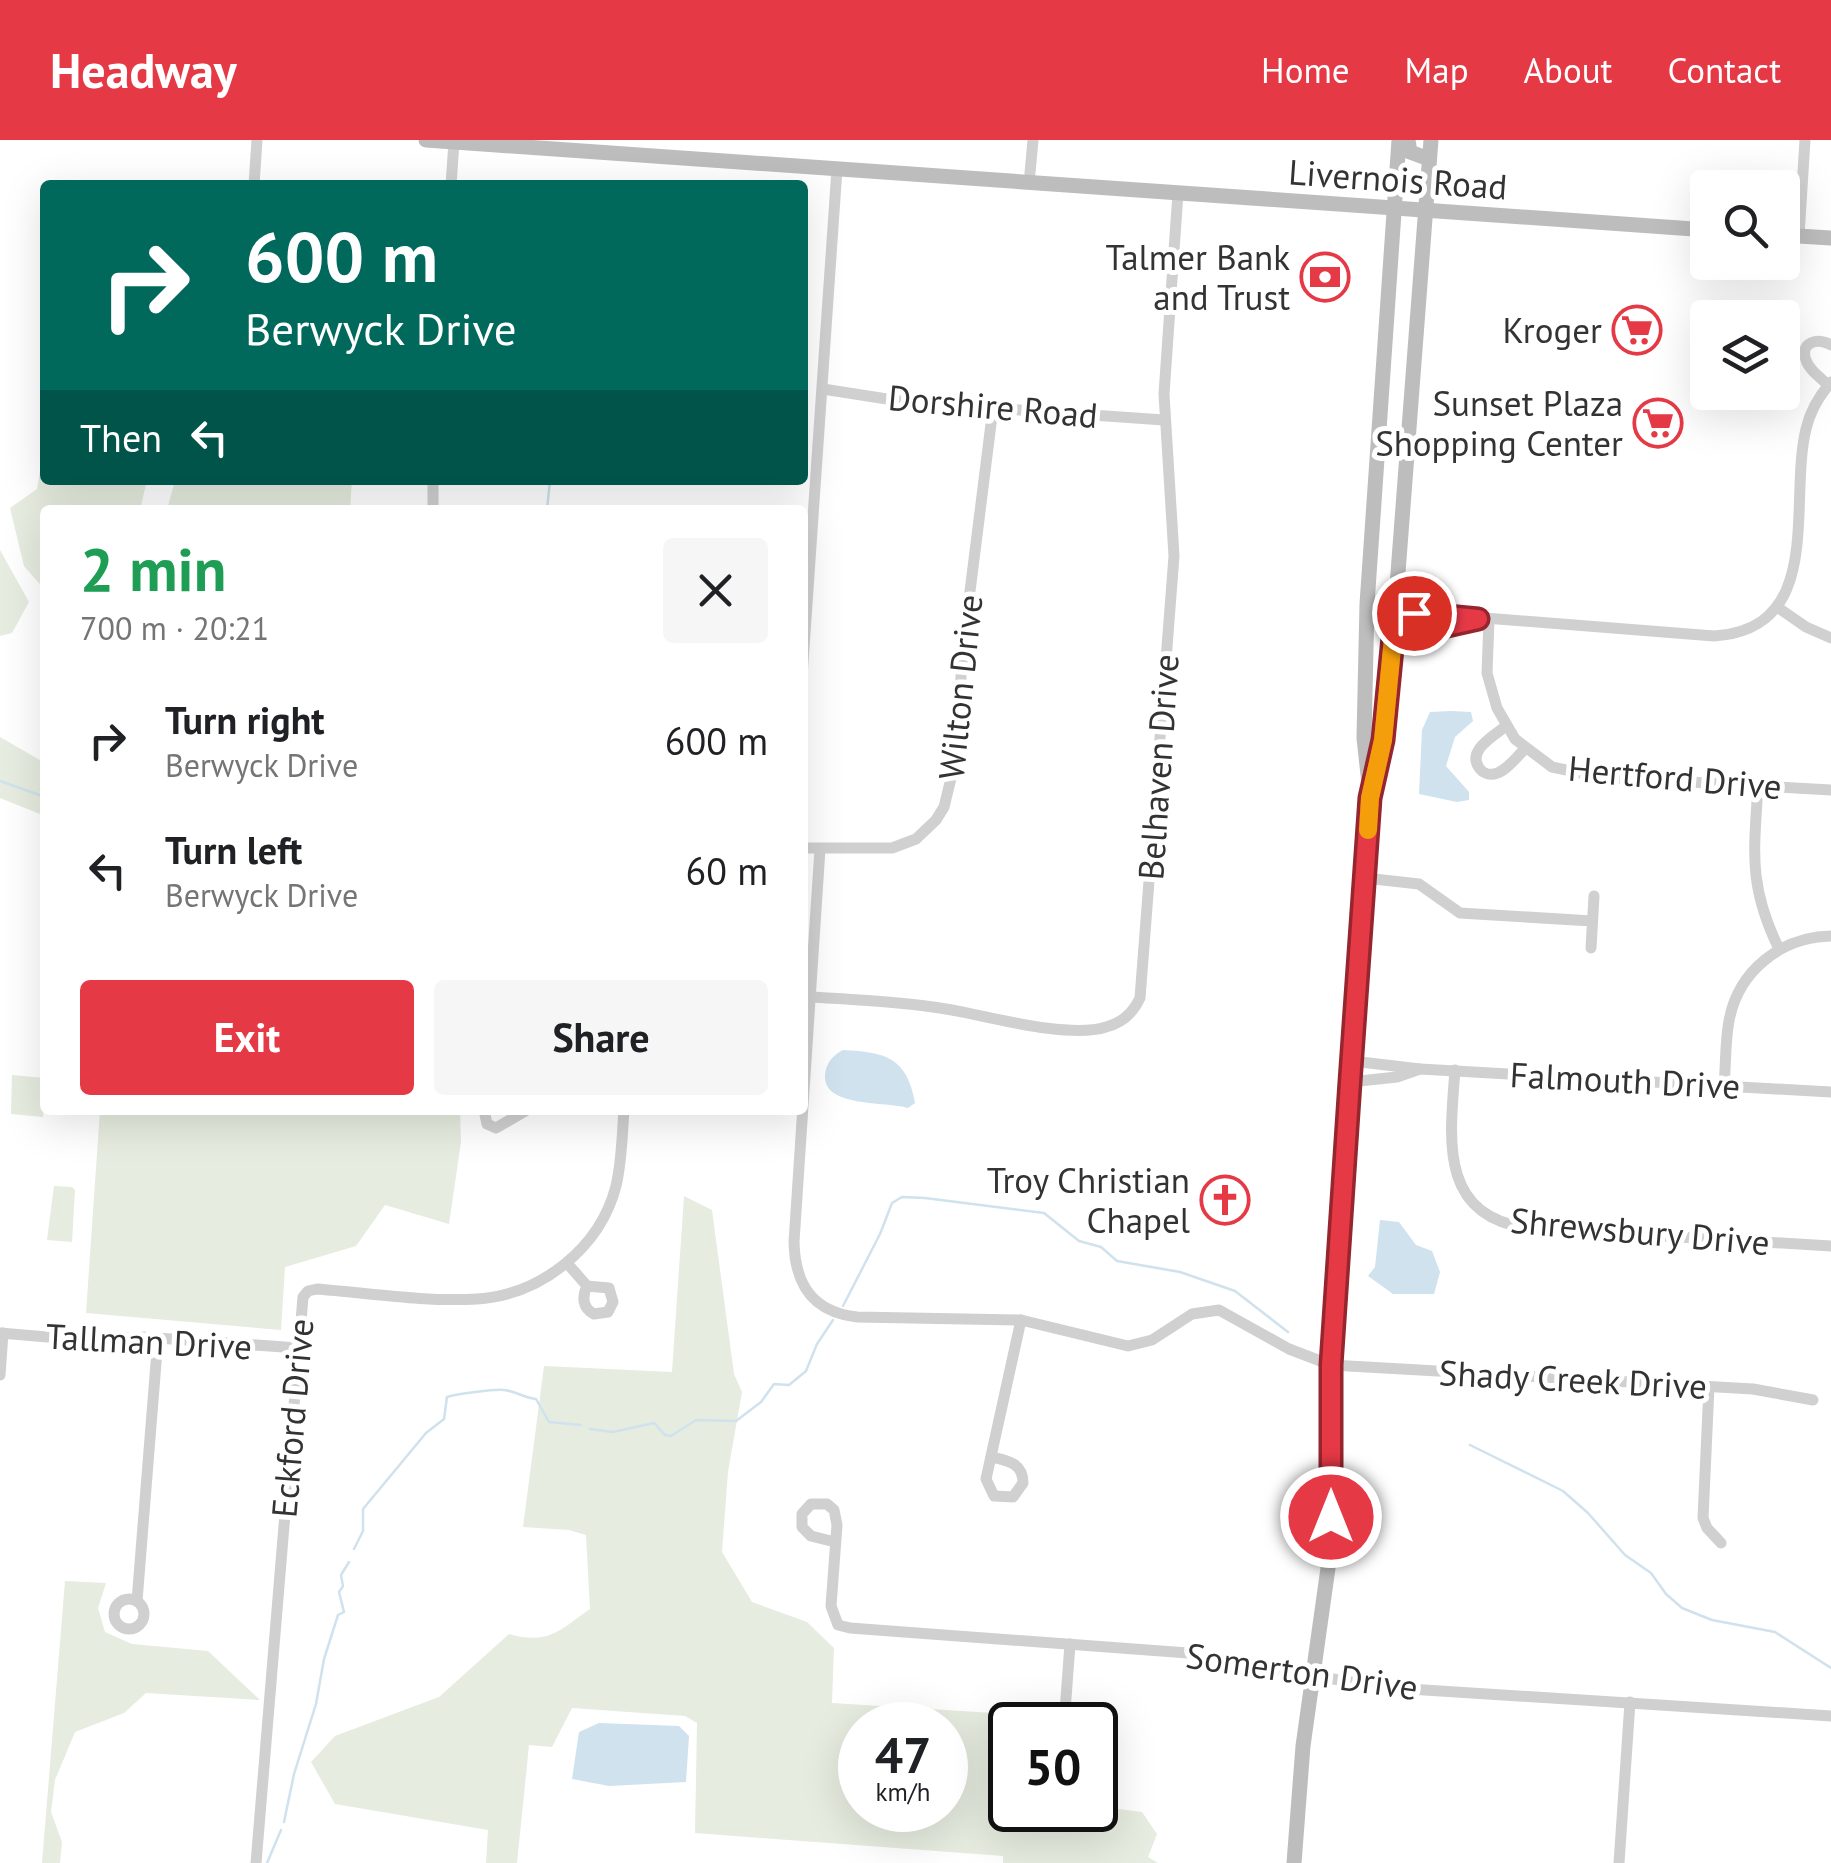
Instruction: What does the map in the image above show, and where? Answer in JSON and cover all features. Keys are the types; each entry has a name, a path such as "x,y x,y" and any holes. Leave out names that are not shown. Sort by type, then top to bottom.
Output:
{"main road":[{"name":"Livernois Road","path":"426,140 1690,229"},
{"path":"1370,798 1364,738 1368,595 1399,140"},
{"path":"1408,140 1410,152 1429,159"},
{"path":"1294,1863 1330,1536 1331,1365 1370,798 1383,740 1396,612 1431,140"},
{"path":"1800,236 1831,238"},
{"path":"1390,269 1407,265 1422,274"},
{"path":"1385,342 1391,366 1380,544 1386,552 1399,552"},
{"path":"1368,595 1375,608 1373,679 1381,684 1388,681"}],"street":[{"path":"254,180 257,140"},
{"path":"1030,184 1033,140"},
{"path":"1800,174 1805,140"},
{"path":"452,180 454,142"},
{"path":"808,534 823,388 837,169"},
{"name":"Belhaven Drive","path":"812,997 920,1006 1074,1030 1104,1028 1129,1016 1136,1008 1144,974 1174,556 1164,420 1178,193"},
{"path":"1396,612 1714,636 1752,627 1777,607 1790,586 1806,426 1830,383 1808,364 1805,354 1815,340 1831,345"},
{"name":"Dorshire Road","path":"823,388 893,400 1164,420"},
{"name":"Wilton Drive","path":"808,849 879,850 907,843 936,820 949,795 993,408"},
{"path":"1777,607 1806,628 1831,638"},
{"path":"1393,638 1484,619"},
{"name":"Hertford Drive","path":"1484,619 1489,684 1506,726 1541,762 1571,773 1831,790"},
{"name":"Hertford Drive","path":"1506,726 1478,749 1476,760 1480,770 1489,774 1499,772 1525,748"},
{"path":"1758,786 1753,874 1761,910 1779,949"},
{"path":"812,997 820,850"},
{"path":"1365,878 1420,884 1460,913 1592,922"},
{"path":"1590,948 1594,896"},
{"path":"1724,1085 1728,1030 1737,994 1757,966 1779,949 1810,938 1831,936"},
{"name":"Shady Creek Drive","path":"808,1051 812,997"},
{"name":"Falmouth Drive","path":"1352,1062 1831,1092"},
{"name":"Falmouth Drive","path":"1350,1082 1397,1077 1420,1069"},
{"name":"Shrewsbury Drive","path":"1455,1070 1451,1141 1454,1170 1467,1195 1491,1217 1528,1228 1831,1246"},
{"path":"485,1115 487,1124 496,1128 514,1115"},
{"name":"Eckford Drive","path":"256,1863 302,1300 314,1289 480,1299 523,1288 567,1262 594,1233 612,1198 620,1169 624,1115"},
{"name":"Shady Creek Drive","path":"803,1115 794,1242 796,1268 808,1295 823,1307 850,1316 1021,1320 1128,1346 1152,1340 1192,1314 1219,1310 1290,1350 1331,1365 1767,1390 1813,1400"},
{"path":"567,1262 587,1286"},
{"path":"992,1457 1021,1320"},
{"path":"0,1375 2,1333"},
{"name":"Tallman Drive","path":"2,1333 298,1348"},
{"path":"137,1600 158,1338"},
{"path":"1709,1387 1703,1518 1721,1543"},
{"name":"Somerton Drive","path":"835,1542 831,1606 834,1622 850,1628 1201,1655 1378,1688 1831,1716"},
{"path":"1066,1702 1070,1644"},
{"path":"1619,1863 1630,1702"}],"shaded area":[{"path":"40,471 40,485 146,485 141,505 40,505 40,584 24,566 10,508 37,489"},
{"path":"174,485 352,485 350,505 168,505"},
{"path":"0,550 29,602 12,633 0,636"},
{"path":"0,737 40,760 40,814 0,798"},
{"path":"12,1075 40,1078 43,1117 11,1114"},
{"path":"100,1115 460,1115 461,1142 449,1224 385,1205 356,1246 285,1267 281,1330 86,1313"},
{"path":"54,1186 75,1190 72,1242 47,1240"},
{"path":"684,1196 712,1210 734,1374 742,1392 728,1472 722,1552 752,1602 807,1622 834,1648 832,1703 838,1703 838,1832 968,1832 968,1711 988,1713 988,1832 1118,1832 1118,1809 1142,1812 1157,1834 1148,1857 1158,1863 1003,1863 1003,1856 695,1833 697,1723 685,1716 572,1708 552,1747 529,1745 517,1863 486,1863 488,1830 335,1804 311,1762 335,1736 439,1697 509,1634 544,1637 590,1609 586,1535 523,1527 544,1366 672,1372"},
{"path":"65,1581 106,1583 98,1608 105,1632 132,1644 208,1651 260,1700 146,1693 124,1713 75,1732 55,1780 51,1812 62,1842 60,1863 42,1863"}],"water":[{"path":"1430,712 1471,712 1473,721 1455,737 1446,766 1469,792 1469,800 1457,802 1419,794 1422,730"},
{"path":"843,1050 892,1060 906,1076 915,1103 908,1108 857,1101 834,1093 827,1086 825,1075 830,1060"},
{"path":"1380,1220 1399,1222 1416,1245 1432,1251 1440,1272 1434,1294 1393,1294 1368,1276 1375,1267"},
{"path":"599,1723 679,1726 689,1736 686,1782 609,1786 572,1779 579,1732"}],"waterway":[{"path":"548,505 550,485"},
{"path":"0,781 40,795"},
{"path":"843,1306 892,1203 902,1197 925,1198 1044,1213 1079,1241 1101,1247 1117,1261 1180,1272 1235,1291 1288,1332"},
{"path":"590,1429 613,1432 654,1423 671,1436 696,1420 736,1421 761,1402 774,1384 789,1385 806,1371 833,1320"},
{"path":"354,1549 363,1531 363,1509 426,1433 444,1419 447,1397 508,1391 536,1399 549,1422 581,1425"},
{"path":"1470,1445 1563,1491 1625,1555 1651,1573 1682,1608 1712,1620 1775,1632 1831,1668"},
{"path":"284,1822 324,1659 338,1615 344,1612 339,1592 343,1586 341,1575 349,1562"},
{"path":"267,1863 281,1830"}],"slow traffic":[{"path":"1368,830 1370,798 1383,740 1393,638 1406,634"}],"place":[{"name":"Talmer Bank and Trust","path":"1325,277"},
{"name":"Kroger","path":"1637,330"},
{"name":"Sunset Plaza Shopping Center","path":"1658,423"},
{"name":"Troy Christian Chapel","path":"1225,1200"}],"route":[{"path":"1331,1517 1331,1365 1370,798 1383,740 1393,638 1478,619 1414,613"}]}
